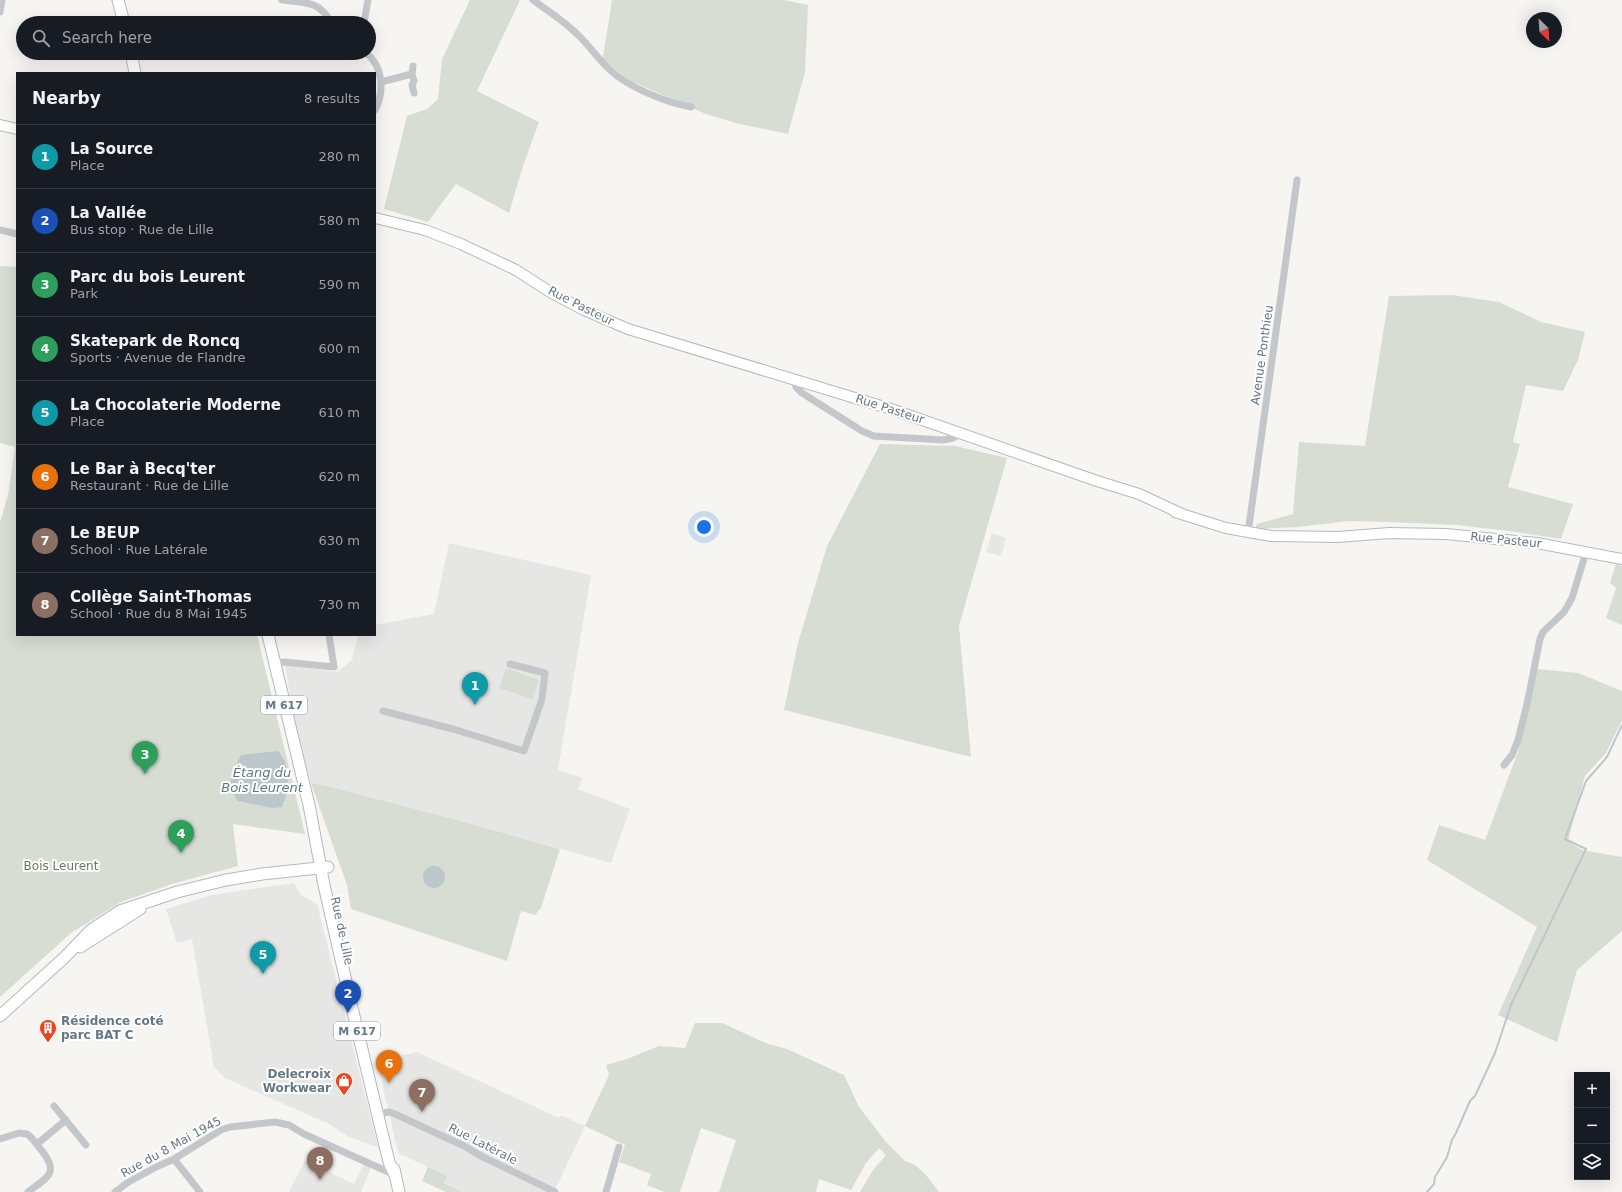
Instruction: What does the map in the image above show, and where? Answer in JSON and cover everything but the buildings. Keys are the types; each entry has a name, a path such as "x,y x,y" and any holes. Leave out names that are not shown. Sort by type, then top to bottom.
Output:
{"main road":[{"path":"118,0 122,16"},
{"path":"132,60 135,72"},
{"path":"0,125 16,129"},
{"name":"Rue Pasteur","path":"376,218 425,230 461,244 516,270 550,292 584,310 628,329 891,408 1097,481 1163,510 1182,514 1226,528 1278,537 1315,536 1353,530 1372,530 1500,538 1537,543 1622,559"},
{"name":"Rue de Lille","path":"268,636 324,868 380,1114 389,1162 395,1175 399,1192"},
{"path":"0,1016 65,957 139,909 168,896 199,886 240,877 324,868"}],"street":[{"path":"0,12 2,0"},
{"path":"282,0 317,6 328,16"},
{"path":"365,16 368,0"},
{"path":"533,0 574,30 606,66 624,81 675,104 691,107"},
{"path":"373,60 377,67 381,82 380,96 376,107"},
{"path":"413,66 412,74 414,81 412,85 414,93"},
{"path":"381,82 412,74"},
{"name":"Avenue Ponthieu","path":"1248,533 1297,180"},
{"path":"0,230 16,234"},
{"name":"Rue Pasteur","path":"794,379 796,387 802,393 862,431 874,436 943,440 953,438 962,433"},
{"path":"1504,765 1512,755 1518,740 1541,635 1561,615 1570,602 1574,594 1586,552"},
{"path":"274,664 284,662 334,667 329,636"},
{"path":"384,711 453,728 524,751 542,699 545,673 510,664"},
{"path":"54,1106 86,1145"},
{"name":"Rue Latérale","path":"380,1114 389,1112 396,1114 466,1147 478,1156 555,1192"},
{"path":"37,1144 66,1120"},
{"name":"Rue du 8 Mai 1945","path":"116,1192 127,1183 174,1159 224,1128 279,1122 289,1125 304,1134 395,1175"},
{"path":"0,1139 24,1133 37,1144 49,1160 52,1168 48,1176 28,1192"},
{"path":"606,1192 619,1146"},
{"path":"174,1159 198,1191"}],"shaded area":[{"path":"992,533 1006,538 1001,556 986,552"},
{"path":"449,543 591,575 558,770 583,778 578,789 630,809 611,863 454,819 311,783 295,726 285,665 337,672 352,660 358,636 376,636 376,625 434,614"},
{"path":"294,883 301,895 317,904 378,1147 347,1136 329,1124 225,1078 214,1067 192,939 177,943 166,909 211,895"},
{"path":"417,1052 559,1118 561,1115 585,1126 554,1192 462,1192 444,1183 447,1176 398,1153 377,1061"},
{"path":"305,1161 354,1184 363,1165 371,1168 361,1192 289,1192"}],"green space":[{"path":"470,0 520,0 477,91 539,122 523,166 509,213 456,184 428,222 384,209 407,116 427,109 438,99 442,59"},
{"path":"612,0 784,0 808,5 805,72 788,134 736,123 706,114 629,80 603,60"},
{"name":"Bois Leurent","path":"0,266 16,267 16,636 257,636 305,834 233,824 238,866 172,884 121,902 71,933 0,997 0,522 8,495 15,447 0,443"},
{"path":"1452,295 1499,302 1541,322 1585,332 1578,360 1563,391 1526,385 1513,442 1520,444 1508,487 1573,504 1561,539 1457,525 1388,522 1349,521 1298,527 1255,529 1257,524 1293,514 1299,442 1365,446 1389,296"},
{"path":"880,444 955,446 1007,458 959,626 971,757 784,710 798,643 827,546"},
{"path":"1616,564 1622,566 1622,625 1606,618 1616,588 1610,583"},
{"path":"506,668 539,680 532,699 499,688"},
{"path":"1537,669 1578,673 1622,691 1622,720 1606,753 1585,776 1568,841 1582,850 1622,857 1622,931 1577,970 1557,1042 1498,1015 1537,927 1427,860 1439,825 1485,840 1518,752"},
{"path":"311,783 454,819 560,849 541,908 535,915 521,911 507,961 351,909 347,885"},
{"path":"695,1023 722,1023 768,1044 787,1049 844,1075 859,1107 886,1142 905,1161 915,1165 926,1175 939,1192 860,1192 873,1170 886,1155 879,1148 866,1163 851,1190 819,1179 816,1192 719,1192 736,1140 701,1128 680,1192 664,1192 647,1185 651,1174 619,1162 625,1145 585,1126 609,1075 606,1065 627,1059 659,1046 685,1048"},
{"path":"428,1167 447,1176 444,1183 462,1192 446,1192 422,1181"}],"water":[{"name":"Étang du Bois Leurent","path":"278,751 283,757 288,771 287,793 282,807 272,808 238,801 232,789 231,778 241,755"},
{"path":"434,866 442,869 445,877 442,885 434,888 426,885 423,877 426,869"}],"waterway":[{"path":"1427,1192 1434,1184 1435,1177 1447,1157 1452,1140 1495,1053 1511,1005 1586,849 1565,839 1586,781 1607,757 1622,725"}],"place":[{"name":"La Source","path":"475,705"},
{"name":"Parc du bois Leurent","path":"145,774"},
{"name":"Skatepark de Roncq","path":"181,853"},
{"name":"La Chocolaterie Moderne","path":"263,974"},
{"name":"La Vallée","path":"348,1013"},
{"name":"Résidence coté parc BAT C","path":"48,1043"},
{"name":"Le Bar à Becq'ter","path":"389,1083"},
{"name":"Delecroix Workwear","path":"344,1096"},
{"name":"Le BEUP","path":"422,1112"},
{"name":"Collège Saint-Thomas","path":"320,1180"}]}
